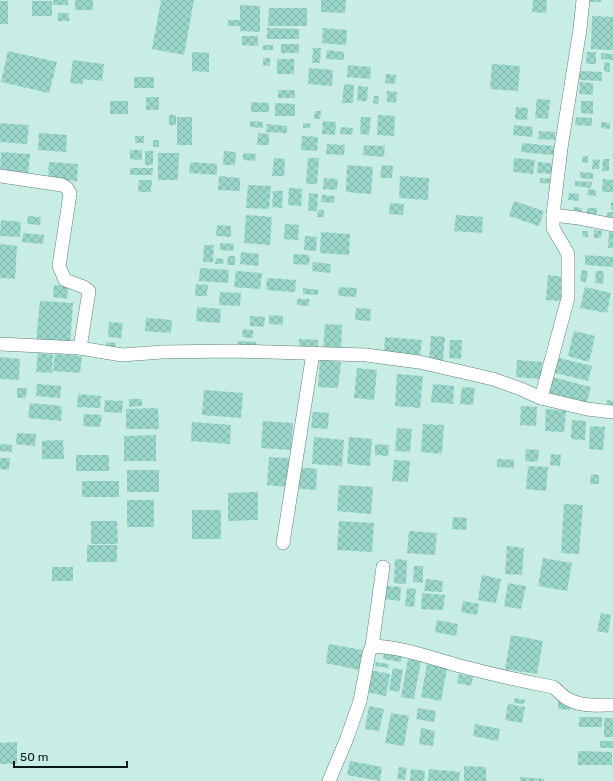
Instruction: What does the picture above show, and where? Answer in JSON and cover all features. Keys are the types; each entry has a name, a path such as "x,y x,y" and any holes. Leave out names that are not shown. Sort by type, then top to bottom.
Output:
{"street":[{"path":"541,398 568,298 568,254 553,228 553,215 561,148 580,29 583,0"},
{"path":"0,176 62,185 68,188 70,194 59,266 65,280 84,287 89,291 80,348"},
{"path":"553,215 613,225"},
{"path":"0,344 80,348 122,355 162,352 234,351 366,355 419,362 493,379 541,398 587,409 613,412"},
{"path":"283,543 313,353"},
{"path":"329,781 348,738 360,701 369,653 372,646 383,568"},
{"path":"372,646 412,653 490,674 553,687 564,697 582,704 613,705"}],"building":[{"path":"53,0 68,0 68,5 53,5"},
{"path":"75,0 93,0 93,10 75,10"},
{"path":"161,0 194,0 184,55 152,49"},
{"path":"321,0 346,0 345,13 321,12"},
{"path":"533,0 547,0 546,13 532,12"},
{"path":"589,0 601,0 601,2 589,2"},
{"path":"0,1 8,1 8,24 0,24"},
{"path":"32,1 52,1 52,16 32,16"},
{"path":"240,5 260,6 260,32 240,31 240,26 228,26 228,20 240,20"},
{"path":"269,8 307,8 307,26 268,26"},
{"path":"58,13 69,13 69,21 58,21"},
{"path":"592,16 613,17 613,50 591,49"},
{"path":"267,28 299,29 299,39 267,39"},
{"path":"323,28 347,30 346,45 322,43"},
{"path":"242,36 258,36 258,46 242,45"},
{"path":"281,44 299,44 299,53 281,53"},
{"path":"263,45 273,45 273,50 263,50"},
{"path":"313,48 321,48 320,63 312,63"},
{"path":"327,50 344,52 344,60 326,59"},
{"path":"8,51 57,62 49,93 1,82"},
{"path":"192,52 209,53 209,72 192,71"},
{"path":"587,52 596,52 596,64 586,64"},
{"path":"601,53 613,54 613,60 601,59"},
{"path":"263,58 270,58 270,66 263,65"},
{"path":"277,59 294,59 294,74 277,74"},
{"path":"73,60 104,64 102,81 83,79 83,84 70,83"},
{"path":"604,62 610,63 610,72 604,71"},
{"path":"492,64 520,66 518,91 490,89"},
{"path":"348,65 371,67 370,79 347,77"},
{"path":"309,68 333,70 332,86 308,84"},
{"path":"579,71 602,72 602,81 579,80"},
{"path":"386,74 396,75 395,84 385,83"},
{"path":"134,77 154,77 154,88 134,88"},
{"path":"580,82 593,83 593,95 579,94"},
{"path":"344,84 354,85 353,103 342,103"},
{"path":"358,86 368,87 367,101 357,101"},
{"path":"278,90 295,90 295,98 278,98"},
{"path":"387,91 397,92 396,103 387,102"},
{"path":"374,96 379,96 378,104 373,103"},
{"path":"146,97 159,97 159,110 146,110"},
{"path":"537,99 550,100 548,119 535,118"},
{"path":"110,101 128,101 128,114 110,114"},
{"path":"581,101 593,101 593,114 581,113"},
{"path":"251,102 269,103 269,112 251,112"},
{"path":"275,103 295,104 295,116 275,116"},
{"path":"516,107 528,108 527,120 515,119"},
{"path":"315,111 321,111 320,119 314,119"},
{"path":"169,115 176,115 176,125 169,125"},
{"path":"378,115 395,116 394,136 377,135"},
{"path":"177,117 192,117 192,145 177,145"},
{"path":"361,117 371,117 369,135 360,134"},
{"path":"576,117 592,118 592,126 575,125"},
{"path":"250,121 263,122 263,128 250,127"},
{"path":"323,121 336,122 335,135 322,134"},
{"path":"601,122 610,123 610,129 601,128"},
{"path":"0,123 29,125 27,144 0,142"},
{"path":"303,123 311,124 310,128 303,128"},
{"path":"267,124 287,126 287,133 266,132"},
{"path":"514,125 533,127 532,137 513,135"},
{"path":"341,127 353,128 352,135 340,134"},
{"path":"539,131 555,132 555,140 538,139"},
{"path":"39,133 67,135 66,152 38,150"},
{"path":"258,133 269,134 269,145 257,145"},
{"path":"135,136 144,136 144,143 135,143"},
{"path":"302,136 318,137 317,151 301,150"},
{"path":"153,140 159,140 159,147 153,147"},
{"path":"522,143 555,146 554,155 521,152"},
{"path":"327,144 345,145 344,155 326,154"},
{"path":"364,145 385,146 384,157 363,155"},
{"path":"130,150 142,150 142,160 130,159"},
{"path":"145,151 153,151 153,165 145,165"},
{"path":"224,151 236,152 235,165 223,165"},
{"path":"1,152 30,154 28,174 0,172"},
{"path":"158,153 179,153 178,180 158,180"},
{"path":"243,153 256,154 255,161 243,160"},
{"path":"583,156 588,156 588,163 582,162"},
{"path":"274,158 285,159 284,176 272,176"},
{"path":"308,158 319,158 317,184 306,184"},
{"path":"514,158 535,160 533,174 513,172"},
{"path":"593,159 600,160 599,169 592,169"},
{"path":"603,159 609,159 609,171 602,171"},
{"path":"49,162 78,164 77,181 48,179"},
{"path":"190,162 217,164 217,175 189,173"},
{"path":"538,162 557,164 556,174 537,173"},
{"path":"347,165 373,167 371,194 346,192"},
{"path":"382,165 393,166 392,178 380,178"},
{"path":"130,168 153,168 152,175 130,175"},
{"path":"580,172 593,173 593,179 580,178"},
{"path":"219,176 240,178 240,191 218,190"},
{"path":"400,176 429,178 428,200 399,198"},
{"path":"324,178 338,179 337,190 323,189"},
{"path":"540,178 554,179 554,184 540,183"},
{"path":"603,179 613,180 613,192 602,192"},
{"path":"139,180 152,180 151,192 138,192"},
{"path":"575,181 592,182 591,188 575,186"},
{"path":"248,185 271,186 269,209 246,208"},
{"path":"289,188 302,189 301,206 288,205"},
{"path":"588,189 596,190 596,196 587,195"},
{"path":"273,191 283,191 282,208 272,207"},
{"path":"309,193 318,194 317,211 308,211"},
{"path":"569,193 579,194 578,201 568,200"},
{"path":"322,195 335,196 334,203 321,202"},
{"path":"514,201 544,211 539,226 509,216"},
{"path":"611,202 613,202 613,210 611,210"},
{"path":"390,203 404,204 403,215 389,214"},
{"path":"574,207 582,208 581,216 574,215"},
{"path":"587,208 597,208 596,218 587,218"},
{"path":"318,210 324,210 324,217 317,217"},
{"path":"607,212 613,212 613,221 607,221"},
{"path":"246,215 272,217 270,245 244,243"},
{"path":"456,215 483,217 482,233 454,231"},
{"path":"28,216 41,217 40,225 27,224"},
{"path":"1,220 21,222 20,237 0,236"},
{"path":"285,224 299,225 298,240 284,239"},
{"path":"217,225 231,226 231,237 216,236"},
{"path":"594,230 602,231 601,238 594,238"},
{"path":"583,231 588,231 588,237 582,237"},
{"path":"321,232 350,234 349,255 320,253"},
{"path":"609,232 613,232 613,248 608,248"},
{"path":"23,233 44,235 43,244 22,242"},
{"path":"305,236 317,237 316,251 304,250"},
{"path":"220,243 234,244 233,251 220,250"},
{"path":"0,244 17,246 15,279 0,278"},
{"path":"204,245 214,245 213,262 203,262"},
{"path":"241,252 259,254 258,266 240,264"},
{"path":"294,254 310,255 309,265 293,264"},
{"path":"585,255 613,257 613,267 585,265"},
{"path":"228,256 235,256 235,265 227,265"},
{"path":"216,258 224,259 223,264 215,264"},
{"path":"313,262 331,264 330,273 312,271"},
{"path":"200,268 229,270 228,283 199,281"},
{"path":"582,270 588,271 586,282 580,281"},
{"path":"236,271 262,273 260,289 234,287"},
{"path":"596,271 604,271 603,284 595,283"},
{"path":"548,275 564,277 562,301 546,300"},
{"path":"267,278 296,280 295,292 266,290"},
{"path":"196,284 208,285 207,296 195,296"},
{"path":"54,285 68,286 67,299 53,297"},
{"path":"339,287 357,288 356,297 338,296"},
{"path":"585,287 611,293 607,313 580,308"},
{"path":"303,288 319,290 318,295 303,294"},
{"path":"220,292 241,293 240,306 219,305"},
{"path":"297,299 309,299 309,306 297,305"},
{"path":"40,301 73,303 70,344 36,341"},
{"path":"197,307 221,309 220,323 196,321"},
{"path":"356,308 371,309 370,321 355,320"},
{"path":"269,315 283,316 283,325 269,324"},
{"path":"250,316 265,317 264,327 250,326"},
{"path":"146,318 172,320 171,333 145,331"},
{"path":"109,322 123,323 121,338 108,337"},
{"path":"325,324 342,325 341,352 323,350"},
{"path":"243,329 253,330 253,338 242,337"},
{"path":"574,331 595,336 589,362 568,356"},
{"path":"431,336 445,337 443,361 429,360"},
{"path":"385,337 422,340 420,355 384,352"},
{"path":"299,339 318,340 318,348 299,346"},
{"path":"450,340 462,340 461,359 449,358"},
{"path":"238,341 256,342 256,349 237,348"},
{"path":"106,342 116,343 116,351 105,350"},
{"path":"38,353 53,355 52,373 36,372"},
{"path":"55,354 82,356 80,373 53,371"},
{"path":"0,357 20,359 19,380 0,379"},
{"path":"555,357 592,366 588,381 551,372"},
{"path":"320,360 341,362 338,388 318,387"},
{"path":"517,360 542,362 541,379 516,377"},
{"path":"357,368 377,370 374,400 354,398"},
{"path":"397,374 423,376 420,408 395,406"},
{"path":"548,376 591,387 586,406 543,395"},
{"path":"37,384 61,386 60,398 36,396"},
{"path":"433,384 454,386 453,404 431,402"},
{"path":"462,387 475,388 473,405 460,404"},
{"path":"17,388 27,388 26,398 17,398"},
{"path":"204,390 243,393 241,418 202,415"},
{"path":"78,394 101,396 100,408 77,407"},
{"path":"129,399 142,399 142,406 129,407"},
{"path":"105,400 123,401 122,413 104,412"},
{"path":"607,400 613,401 613,409 606,409"},
{"path":"30,403 62,406 61,421 28,418"},
{"path":"521,406 537,407 536,426 520,425"},
{"path":"158,408 159,429 126,429 126,409"},
{"path":"546,409 566,411 564,432 545,431"},
{"path":"313,412 329,413 328,429 311,428"},
{"path":"84,414 102,415 100,427 83,426"},
{"path":"572,420 586,421 585,440 571,439"},
{"path":"263,421 293,423 291,450 261,448"},
{"path":"192,422 231,425 230,444 191,441"},
{"path":"423,424 444,425 442,454 421,452"},
{"path":"590,426 605,427 603,450 589,449"},
{"path":"397,428 412,429 410,452 395,451"},
{"path":"17,433 36,434 35,446 16,444"},
{"path":"156,435 156,461 124,461 124,436"},
{"path":"314,437 344,440 342,466 312,464"},
{"path":"349,437 372,439 370,466 347,464"},
{"path":"63,440 64,459 42,459 42,441"},
{"path":"0,444 12,445 12,452 0,451"},
{"path":"375,444 389,445 388,456 375,455"},
{"path":"526,449 539,450 538,462 525,461"},
{"path":"551,454 561,455 560,466 550,465"},
{"path":"76,455 109,455 109,471 76,471"},
{"path":"269,457 290,458 287,487 267,485"},
{"path":"0,458 10,458 9,470 0,469"},
{"path":"497,459 514,460 514,468 497,467"},
{"path":"394,460 410,461 408,482 392,481"},
{"path":"528,466 548,467 546,491 526,489"},
{"path":"296,467 317,469 316,490 294,488"},
{"path":"127,470 159,470 159,492 127,492"},
{"path":"591,474 599,475 599,484 590,484"},
{"path":"82,481 119,481 119,497 82,497"},
{"path":"339,485 373,487 371,514 337,511"},
{"path":"258,492 258,520 228,521 228,493"},
{"path":"127,500 154,500 154,527 127,527"},
{"path":"564,504 583,505 579,554 561,553"},
{"path":"192,510 221,510 221,539 192,539"},
{"path":"453,517 467,518 466,530 452,529"},
{"path":"91,521 117,521 118,544 91,544"},
{"path":"339,521 374,523 372,552 337,550"},
{"path":"409,531 437,533 435,555 407,553"},
{"path":"87,545 117,545 117,562 87,562"},
{"path":"507,546 524,548 522,575 505,574"},
{"path":"543,558 572,563 567,591 538,586"},
{"path":"395,559 407,560 406,584 394,583"},
{"path":"414,566 423,566 423,583 413,582"},
{"path":"52,567 73,567 73,581 52,581"},
{"path":"482,575 501,579 496,603 478,600"},
{"path":"426,579 443,581 442,592 424,591"},
{"path":"508,583 526,586 521,609 504,606"},
{"path":"385,586 401,587 400,601 384,599"},
{"path":"407,588 416,589 414,607 405,606"},
{"path":"422,593 445,595 443,610 421,609"},
{"path":"463,601 479,604 477,615 461,612"},
{"path":"601,613 611,615 608,633 597,631"},
{"path":"437,620 458,624 456,636 435,632"},
{"path":"511,635 543,641 537,674 505,669"},
{"path":"329,644 363,650 359,670 326,663"},
{"path":"384,652 402,656 401,662 383,659"},
{"path":"408,659 421,661 414,699 401,697"},
{"path":"376,662 389,664 388,668 375,666"},
{"path":"427,664 447,668 441,701 421,697"},
{"path":"393,668 403,670 399,692 389,690"},
{"path":"370,670 390,674 386,696 366,692"},
{"path":"459,674 473,677 471,686 457,683"},
{"path":"515,698 525,700 524,704 514,703"},
{"path":"558,700 570,700 570,710 558,709"},
{"path":"508,704 525,707 522,723 505,720"},
{"path":"369,706 384,709 379,731 365,729"},
{"path":"418,708 436,711 434,722 416,719"},
{"path":"391,713 409,716 404,746 385,743"},
{"path":"579,717 602,717 602,727 579,727"},
{"path":"604,718 613,718 613,737 604,737"},
{"path":"475,724 500,729 498,741 473,736"},
{"path":"421,728 435,731 433,746 419,744"},
{"path":"600,741 613,741 613,748 600,748"},
{"path":"17,742 17,764 0,764 0,743"},
{"path":"578,751 612,752 612,765 578,765"},
{"path":"350,761 382,767 380,781 347,775"},
{"path":"464,766 486,767 486,781 464,781"},
{"path":"399,767 407,768 405,780 397,779"},
{"path":"411,769 425,771 424,781 410,781"},
{"path":"429,769 460,772 459,781 428,781"},
{"path":"520,777 544,779 544,781 520,781"}]}
